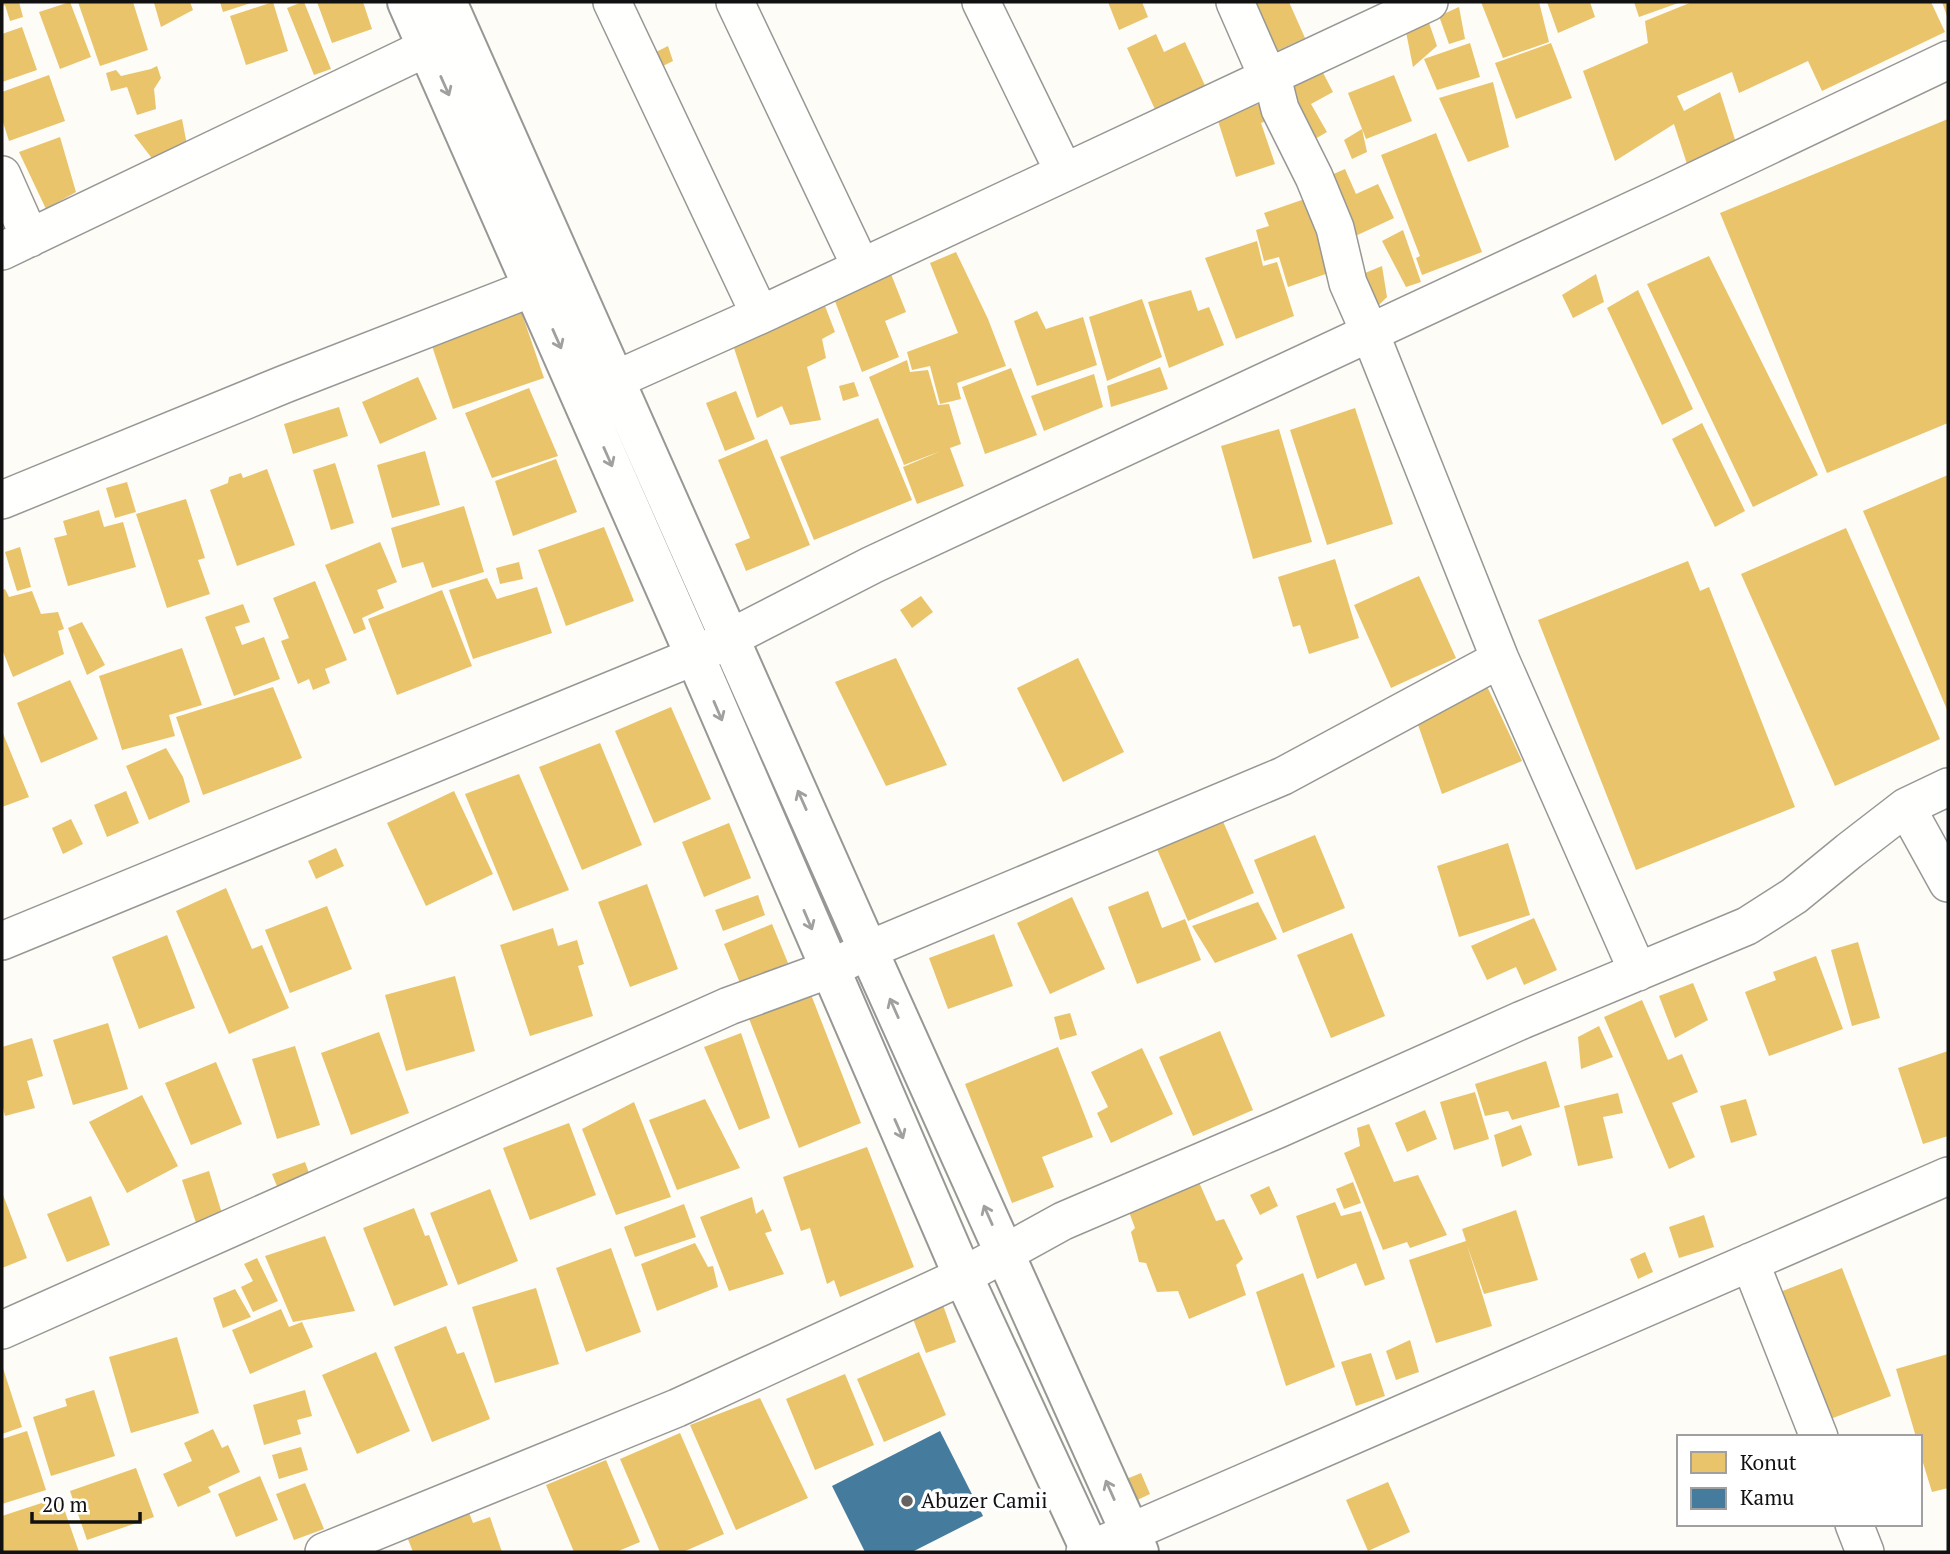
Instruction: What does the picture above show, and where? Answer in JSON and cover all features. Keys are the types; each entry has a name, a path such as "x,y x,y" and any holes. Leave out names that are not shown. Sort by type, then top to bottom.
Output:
{"street":[{"path":"407,2 534,288 598,387 730,638 1134,1543"},
{"path":"447,2 598,387 695,656 963,1276 1089,1552 1134,1543 1750,1262 1948,1176"},
{"path":"612,2 760,315"},
{"path":"735,2 861,267"},
{"path":"982,2 1064,172"},
{"path":"1234,2 1260,59 1271,76 1280,110 1314,177 1335,228 1348,283 1500,659 1638,972"},
{"path":"598,387 760,315 1429,2"},
{"path":"2,175 16,244 428,47"},
{"path":"2,940 695,656 872,565 1663,197 1948,60"},
{"path":"2,500 285,384 534,288"},
{"path":"2,1330 729,1006 830,969 868,950 1283,776 1500,659"},
{"path":"324,1552 677,1408 963,1276 1063,1222 1522,1020 1747,926 1794,896 1906,807 1948,787"},
{"path":"1906,807 1948,883"},
{"path":"1750,1262 1818,1435"},
{"path":"1855,1526 1865,1552"}],"building: Konut":[{"path":"2,2 19,2 23,17 10,21"},
{"path":"70,2 91,57 60,69 39,12"},
{"path":"78,2 133,2 148,50 100,66"},
{"path":"155,2 190,2 193,10 161,27"},
{"path":"220,2 254,2 223,12"},
{"path":"273,2 288,51 246,65 230,16"},
{"path":"302,2 331,69 314,75 287,8"},
{"path":"317,2 363,2 372,29 332,43"},
{"path":"1108,2 1142,2 1148,17 1119,30"},
{"path":"1246,2 1289,2 1305,38 1260,59"},
{"path":"1481,2 1539,2 1549,42 1503,58"},
{"path":"1547,2 1590,2 1595,17 1558,33"},
{"path":"1634,2 1681,2 1639,17"},
{"path":"1692,2 1931,2 1945,32 1822,91 1808,61 1739,93 1732,72 1677,96 1684,111 1720,92 1737,146 1687,164 1674,124 1615,161 1583,71 1648,43 1645,21"},
{"path":"1942,2 1948,2 1948,19"},
{"path":"1459,7 1465,39 1449,44 1439,16"},
{"path":"1427,17 1437,46 1413,67 1405,27"},
{"path":"22,27 37,70 2,82 2,34"},
{"path":"1156,34 1164,52 1185,42 1208,92 1158,116 1127,48"},
{"path":"1470,43 1480,77 1437,90 1424,59"},
{"path":"1551,43 1572,98 1516,119 1495,63"},
{"path":"668,46 673,61 655,70 648,56"},
{"path":"1319,65 1333,92 1311,104 1327,132 1308,143 1278,86"},
{"path":"157,66 161,78 154,89 156,109 137,115 127,87 111,91 106,73 116,70 121,76"},
{"path":"49,75 65,121 9,141 2,119 2,92"},
{"path":"1394,75 1412,121 1366,139 1348,93"},
{"path":"1493,82 1509,147 1468,162 1439,98"},
{"path":"1267,101 1273,119 1261,123 1275,164 1236,177 1217,118"},
{"path":"182,119 187,145 154,161 134,135"},
{"path":"1948,119 1948,423 1827,473 1720,213"},
{"path":"1362,129 1367,152 1352,159 1344,140"},
{"path":"1436,133 1482,252 1422,275 1416,258 1420,256 1381,155"},
{"path":"60,137 76,192 46,209 19,152"},
{"path":"1345,169 1356,194 1378,184 1394,218 1349,239 1322,179"},
{"path":"1322,193 1346,267 1288,287 1279,257 1264,261 1256,230 1269,226 1264,213"},
{"path":"1403,230 1421,282 1406,287 1382,241"},
{"path":"1257,241 1263,266 1277,262 1294,316 1236,339 1205,258"},
{"path":"956,252 988,319 1006,366 957,383 961,399 940,404 930,366 912,370 907,352 958,333 930,263"},
{"path":"1709,256 1818,475 1753,507 1647,284"},
{"path":"1382,266 1387,297 1371,313 1353,278"},
{"path":"891,274 906,312 885,321 899,357 862,372 833,296"},
{"path":"1596,274 1604,302 1573,318 1562,295"},
{"path":"1191,290 1198,311 1209,307 1224,345 1169,368 1148,302"},
{"path":"1638,290 1693,409 1662,425 1607,308"},
{"path":"1142,299 1162,357 1107,381 1089,317"},
{"path":"825,306 835,332 822,339 826,358 807,367 821,420 790,425 782,406 757,418 734,348"},
{"path":"520,308 544,378 453,409 430,340"},
{"path":"1037,311 1046,329 1083,317 1097,365 1037,386 1014,321"},
{"path":"907,360 910,372 928,370 938,405 949,404 961,444 950,448 964,486 917,504 903,467 941,451 904,465 869,377"},
{"path":"1160,367 1168,389 1111,407 1107,386"},
{"path":"1011,368 1037,435 985,454 962,387"},
{"path":"1094,374 1103,407 1044,431 1031,396"},
{"path":"418,377 437,419 380,444 362,402"},
{"path":"854,382 859,396 843,401 839,386"},
{"path":"529,388 558,456 492,478 465,413"},
{"path":"736,391 755,439 725,451 706,403"},
{"path":"339,407 348,436 293,454 284,424"},
{"path":"1355,408 1393,524 1327,545 1290,430"},
{"path":"878,418 912,500 814,540 780,457"},
{"path":"1702,423 1745,511 1715,527 1672,439"},
{"path":"1279,429 1312,542 1253,559 1221,446"},
{"path":"767,439 810,545 746,571 735,544 750,538 718,460"},
{"path":"425,451 440,505 392,518 377,465"},
{"path":"556,459 577,512 513,536 495,481"},
{"path":"335,463 354,523 331,530 313,470"},
{"path":"267,469 295,545 237,566 210,490 228,483 229,477 241,473 243,478"},
{"path":"1948,475 1948,712 1863,511"},
{"path":"127,482 136,512 115,518 106,488"},
{"path":"186,499 205,558 198,560 210,594 167,608 136,514"},
{"path":"464,506 484,572 432,588 423,562 402,568 391,528"},
{"path":"99,510 104,527 123,522 136,567 68,586 54,538 67,535 63,521"},
{"path":"604,527 634,601 566,626 538,550"},
{"path":"1846,528 1940,739 1835,786 1741,574"},
{"path":"380,542 397,582 377,590 384,608 362,618 366,629 354,634 325,565"},
{"path":"20,547 31,587 17,591 5,552"},
{"path":"1335,559 1359,638 1309,654 1300,625 1293,627 1278,577"},
{"path":"1688,561 1700,591 1709,587 1795,807 1636,870 1538,620"},
{"path":"519,562 523,579 500,584 496,568"},
{"path":"1419,576 1456,658 1391,688 1354,605"},
{"path":"487,578 497,599 537,587 552,633 473,659 449,590"},
{"path":"315,581 347,660 325,669 330,683 313,690 309,679 298,684 281,641 289,638 273,598"},
{"path":"5,589 9,597 32,591 41,614 58,612 64,629 58,631 64,654 13,677 2,649 2,590"},
{"path":"442,590 472,666 397,695 368,619"},
{"path":"921,596 933,612 912,628 900,610"},
{"path":"243,604 250,622 235,627 242,645 264,637 280,679 234,696 205,617"},
{"path":"82,622 105,665 87,675 68,628"},
{"path":"182,648 202,705 169,715 175,736 122,750 99,676"},
{"path":"896,658 947,765 886,786 835,682"},
{"path":"1078,658 1124,752 1063,782 1017,688"},
{"path":"70,680 98,739 41,763 17,703"},
{"path":"1485,682 1522,761 1442,794 1415,716"},
{"path":"273,687 302,758 203,795 176,717"},
{"path":"671,707 711,799 654,823 615,731"},
{"path":"2,731 29,797 2,807"},
{"path":"600,743 642,845 582,870 539,767"},
{"path":"166,748 183,777 190,802 149,820 126,766"},
{"path":"519,774 569,890 513,911 465,794"},
{"path":"126,791 139,823 107,837 94,805"},
{"path":"454,791 493,874 426,906 387,823"},
{"path":"71,819 83,844 63,854 52,828"},
{"path":"1222,819 1254,893 1188,921 1156,847"},
{"path":"729,823 751,878 704,897 682,842"},
{"path":"1315,835 1345,908 1283,933 1254,860"},
{"path":"1508,843 1530,915 1459,937 1437,866"},
{"path":"336,848 344,866 316,879 308,861"},
{"path":"647,884 678,969 630,987 598,902"},
{"path":"226,888 252,949 262,945 289,1008 229,1034 176,911"},
{"path":"1148,891 1162,928 1185,919 1201,960 1137,984 1108,907"},
{"path":"758,895 765,915 723,931 715,910"},
{"path":"1072,897 1105,969 1050,994 1017,923"},
{"path":"1258,902 1277,939 1215,963 1192,926"},
{"path":"327,906 352,969 290,993 265,930"},
{"path":"1534,918 1557,970 1524,985 1516,967 1487,980 1471,946"},
{"path":"772,924 788,963 740,983 724,944"},
{"path":"553,928 558,946 577,940 584,964 578,966 593,1016 530,1036 500,945"},
{"path":"1352,933 1385,1016 1331,1038 1297,955"},
{"path":"994,934 1013,986 948,1009 929,958"},
{"path":"167,935 195,1008 139,1029 112,957"},
{"path":"1858,942 1880,1018 1852,1026 1831,950"},
{"path":"1816,956 1843,1029 1769,1056 1745,992 1776,980 1773,972"},
{"path":"455,976 475,1051 406,1071 385,995"},
{"path":"1693,983 1708,1020 1675,1038 1659,996"},
{"path":"810,992 861,1123 799,1148 748,1016"},
{"path":"1642,1000 1668,1060 1682,1054 1698,1092 1672,1103 1695,1157 1669,1169 1604,1017"},
{"path":"1070,1013 1077,1035 1060,1040 1054,1017"},
{"path":"108,1023 128,1089 73,1105 53,1040"},
{"path":"1599,1026 1613,1057 1581,1069 1578,1037"},
{"path":"1220,1031 1253,1110 1193,1136 1159,1057"},
{"path":"379,1032 409,1113 351,1135 321,1053"},
{"path":"741,1033 770,1118 739,1130 704,1047"},
{"path":"32,1038 43,1076 27,1081 35,1108 5,1116 2,1104 2,1047"},
{"path":"295,1046 320,1125 277,1139 252,1059"},
{"path":"1058,1047 1093,1137 1042,1157 1054,1187 1012,1203 965,1084"},
{"path":"1142,1048 1173,1114 1111,1143 1097,1113 1108,1107 1091,1072"},
{"path":"1948,1051 1948,1136 1923,1144 1898,1068"},
{"path":"1546,1061 1560,1107 1512,1120 1508,1111 1485,1116 1475,1084"},
{"path":"216,1062 242,1124 191,1145 165,1083"},
{"path":"1475,1092 1489,1139 1454,1150 1440,1102"},
{"path":"1618,1093 1623,1113 1603,1117 1613,1158 1578,1166 1564,1106"},
{"path":"142,1095 178,1166 127,1193 89,1122"},
{"path":"705,1099 740,1168 677,1190 649,1120"},
{"path":"1746,1099 1757,1135 1731,1143 1720,1106"},
{"path":"634,1102 671,1197 616,1215 582,1129"},
{"path":"1425,1110 1437,1139 1407,1152 1395,1123"},
{"path":"569,1123 596,1195 530,1220 503,1148"},
{"path":"1369,1124 1394,1182 1418,1175 1447,1235 1410,1248 1407,1242 1383,1250 1344,1153 1360,1146 1357,1128"},
{"path":"1521,1125 1532,1155 1502,1167 1494,1135"},
{"path":"867,1147 914,1267 840,1297 834,1280 827,1284 810,1228 801,1231 783,1177"},
{"path":"305,1162 313,1184 281,1196 272,1174"},
{"path":"209,1171 224,1220 198,1229 182,1180"},
{"path":"1195,1173 1216,1221 1224,1219 1243,1259 1236,1265 1246,1295 1189,1319 1178,1291 1157,1292 1146,1263 1139,1262 1131,1232 1135,1228 1125,1201"},
{"path":"1353,1182 1361,1203 1344,1209 1336,1189"},
{"path":"1269,1186 1278,1206 1260,1215 1250,1195"},
{"path":"490,1189 518,1261 458,1285 430,1213"},
{"path":"2,1192 27,1258 2,1268"},
{"path":"91,1196 110,1245 67,1262 47,1214"},
{"path":"752,1197 756,1214 763,1209 772,1231 765,1233 784,1274 729,1291 700,1217"},
{"path":"1335,1202 1341,1216 1361,1211 1385,1279 1365,1286 1356,1263 1317,1279 1296,1216"},
{"path":"684,1204 696,1237 635,1257 624,1227"},
{"path":"414,1208 425,1236 429,1235 448,1285 394,1306 363,1228"},
{"path":"1516,1210 1538,1280 1484,1294 1467,1245 1492,1326 1436,1343 1409,1260 1466,1241 1462,1229"},
{"path":"1704,1215 1714,1247 1679,1258 1669,1227"},
{"path":"325,1236 355,1311 293,1322 265,1256"},
{"path":"695,1243 708,1267 713,1266 718,1287 657,1311 641,1264"},
{"path":"611,1248 641,1332 586,1352 556,1268"},
{"path":"1645,1252 1653,1272 1638,1279 1630,1259"},
{"path":"257,1258 278,1301 253,1312 241,1287 253,1281 244,1264"},
{"path":"1842,1268 1891,1396 1825,1421 1775,1294"},
{"path":"1303,1273 1335,1367 1286,1386 1256,1292"},
{"path":"536,1288 559,1364 495,1383 472,1307"},
{"path":"235,1289 251,1317 223,1328 213,1298"},
{"path":"943,1305 956,1342 926,1353 913,1319"},
{"path":"281,1309 289,1327 302,1322 313,1347 250,1374 232,1330"},
{"path":"446,1326 457,1354 464,1352 490,1419 432,1442 394,1347"},
{"path":"177,1337 199,1413 131,1433 109,1357"},
{"path":"1410,1340 1419,1372 1396,1380 1386,1351"},
{"path":"376,1352 410,1431 357,1454 322,1375"},
{"path":"919,1352 946,1415 884,1442 857,1379"},
{"path":"1371,1353 1385,1396 1356,1406 1341,1362"},
{"path":"1948,1354 1948,1488 1932,1492 1922,1460 1922,1435 1915,1435 1896,1369"},
{"path":"2,1365 22,1427 2,1434"},
{"path":"845,1374 874,1445 815,1470 786,1399"},
{"path":"94,1390 115,1456 51,1476 33,1417 67,1406 65,1399"},
{"path":"305,1390 312,1416 297,1420 301,1434 264,1445 253,1405"},
{"path":"760,1398 808,1498 736,1530 690,1425"},
{"path":"213,1429 222,1448 228,1445 240,1472 208,1487 211,1492 178,1507 163,1474 192,1461 184,1443"},
{"path":"27,1431 46,1490 2,1504 2,1439"},
{"path":"680,1433 724,1534 683,1552 660,1552 620,1459"},
{"path":"301,1447 308,1470 279,1479 272,1455"},
{"path":"606,1460 640,1542 616,1552 574,1552 546,1485"},
{"path":"136,1468 154,1517 87,1540 70,1491"},
{"path":"1141,1473 1150,1494 1133,1502 1124,1480"},
{"path":"260,1476 278,1520 236,1537 218,1494"},
{"path":"1388,1482 1410,1532 1368,1551 1346,1500"},
{"path":"305,1483 324,1529 294,1540 276,1494"},
{"path":"60,1497 79,1552 2,1552 2,1516"},
{"path":"467,1507 473,1523 490,1517 502,1552 413,1552 404,1529"}],"building: Kamu":[{"name":"Abuzer Camii","path":"940,1431 983,1516 912,1552 865,1552 832,1486"}],"place":[{"name":"Abuzer Camii","path":"907,1501"}]}
